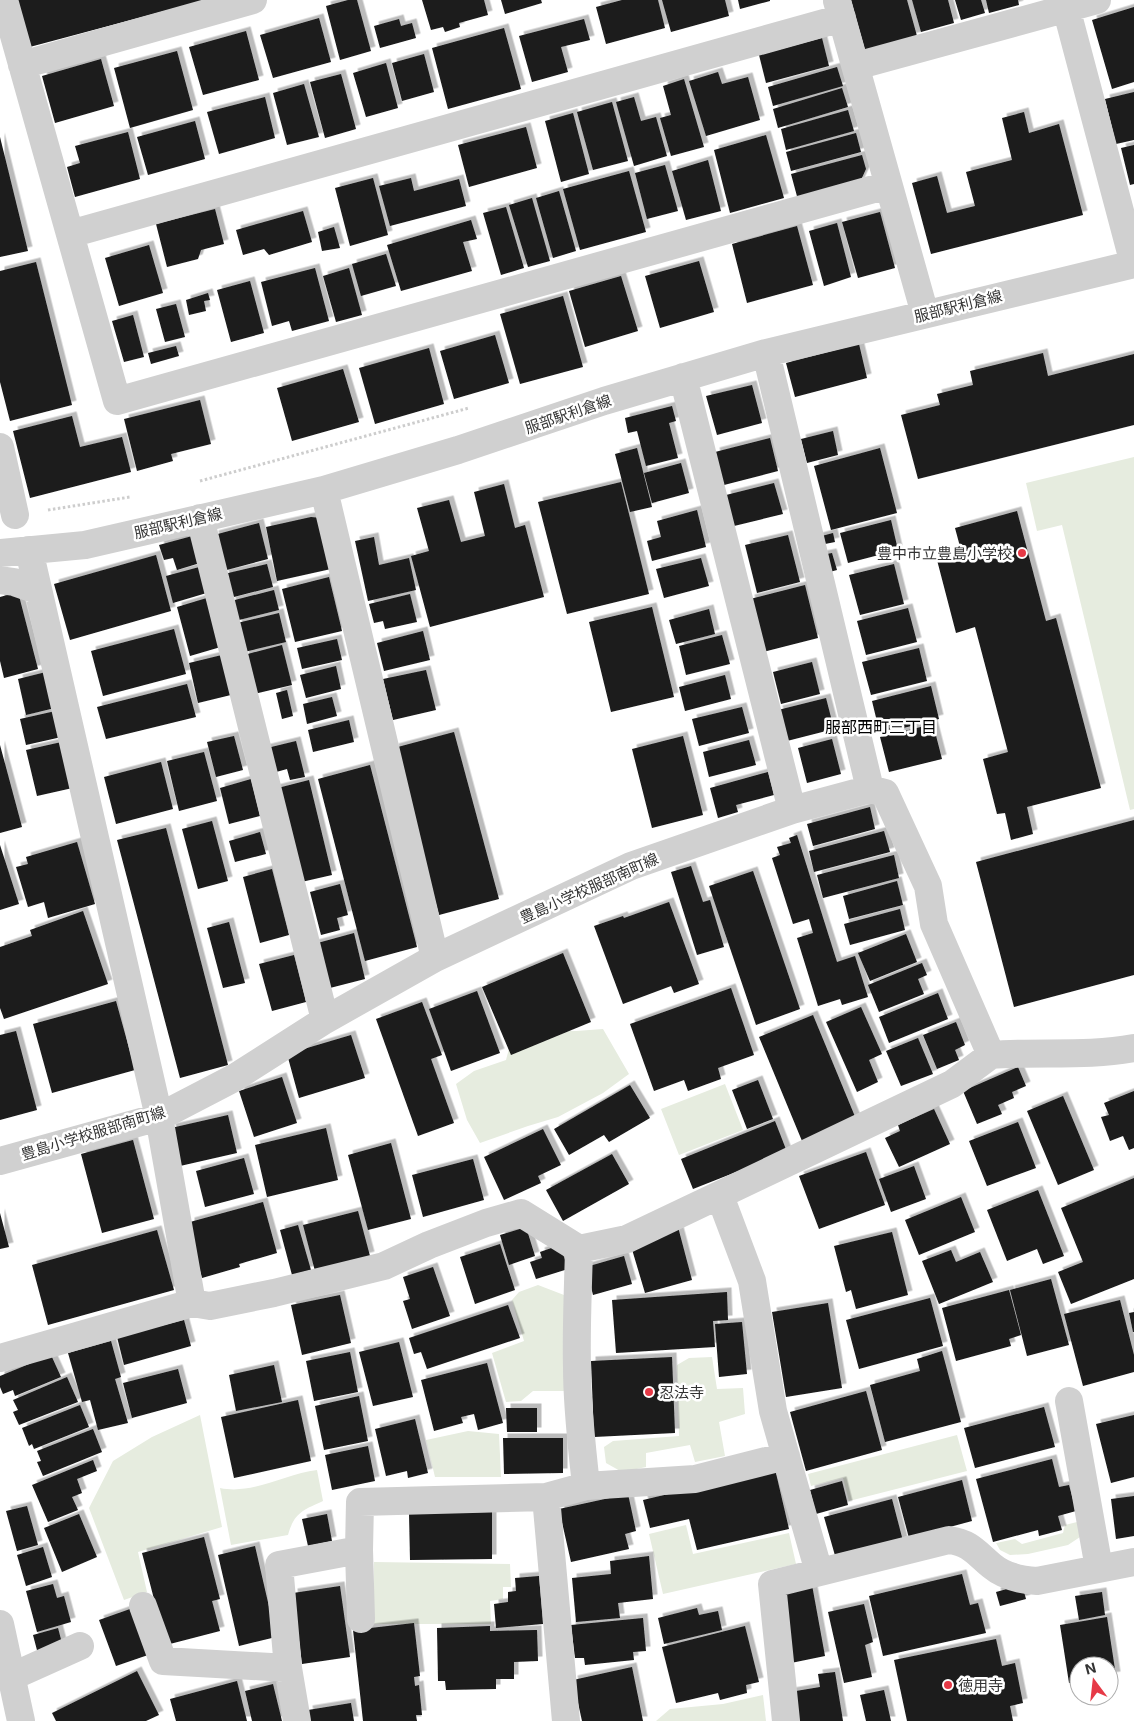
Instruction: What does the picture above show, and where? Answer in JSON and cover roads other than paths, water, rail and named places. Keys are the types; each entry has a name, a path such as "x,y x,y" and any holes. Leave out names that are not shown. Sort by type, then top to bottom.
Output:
{"street":[{"path":"4,0 116,401 888,185"},
{"path":"22,65 253,0"},
{"path":"856,66 1065,4 1097,0"},
{"path":"1065,4 1134,264"},
{"path":"70,234 840,9 925,314"},
{"name":"服部駅利倉線","path":"0,553 85,545 324,490 458,450 604,400 766,353 1134,264"},
{"path":"766,353 870,789 885,793 928,886 934,924 991,1056"},
{"path":"683,377 792,810"},
{"path":"0,447 15,515"},
{"path":"324,490 435,958"},
{"path":"200,518 324,1020"},
{"path":"28,550 159,1117 192,1303"},
{"path":"0,580 14,582 37,590"},
{"name":"豊島小学校服部南町線","path":"0,1161 159,1117 234,1078 324,1020 435,958 631,866 792,810 870,789"},
{"path":"0,1358 192,1303 210,1306 274,1293 384,1266 429,1245 486,1223 521,1213 579,1249 627,1239 952,1084 991,1056 1027,1053 1091,1053 1134,1048"},
{"path":"720,1196 752,1280 773,1411 819,1572"},
{"path":"579,1249 577,1370 586,1486"},
{"path":"1068,1401 1099,1568"},
{"path":"361,1620 360,1502 546,1497 586,1486 695,1479 786,1456"},
{"path":"546,1497 566,1721"},
{"path":"786,1721 772,1584 949,1540 971,1547 1002,1573 1025,1581 1037,1581 1134,1562"},
{"path":"297,1721 288,1668 279,1565 359,1550"},
{"path":"143,1606 163,1661 288,1668"},
{"path":"0,1624 20,1721"},
{"path":"11,1678 80,1646"}],"place":[{"name":"豊中市立豊島小学校","path":"1022,553"},
{"name":"忍法寺","path":"649,1392"},
{"name":"徳用寺","path":"948,1685"}],"district":[{"name":"服部西町三丁目","path":"881,727"}]}
